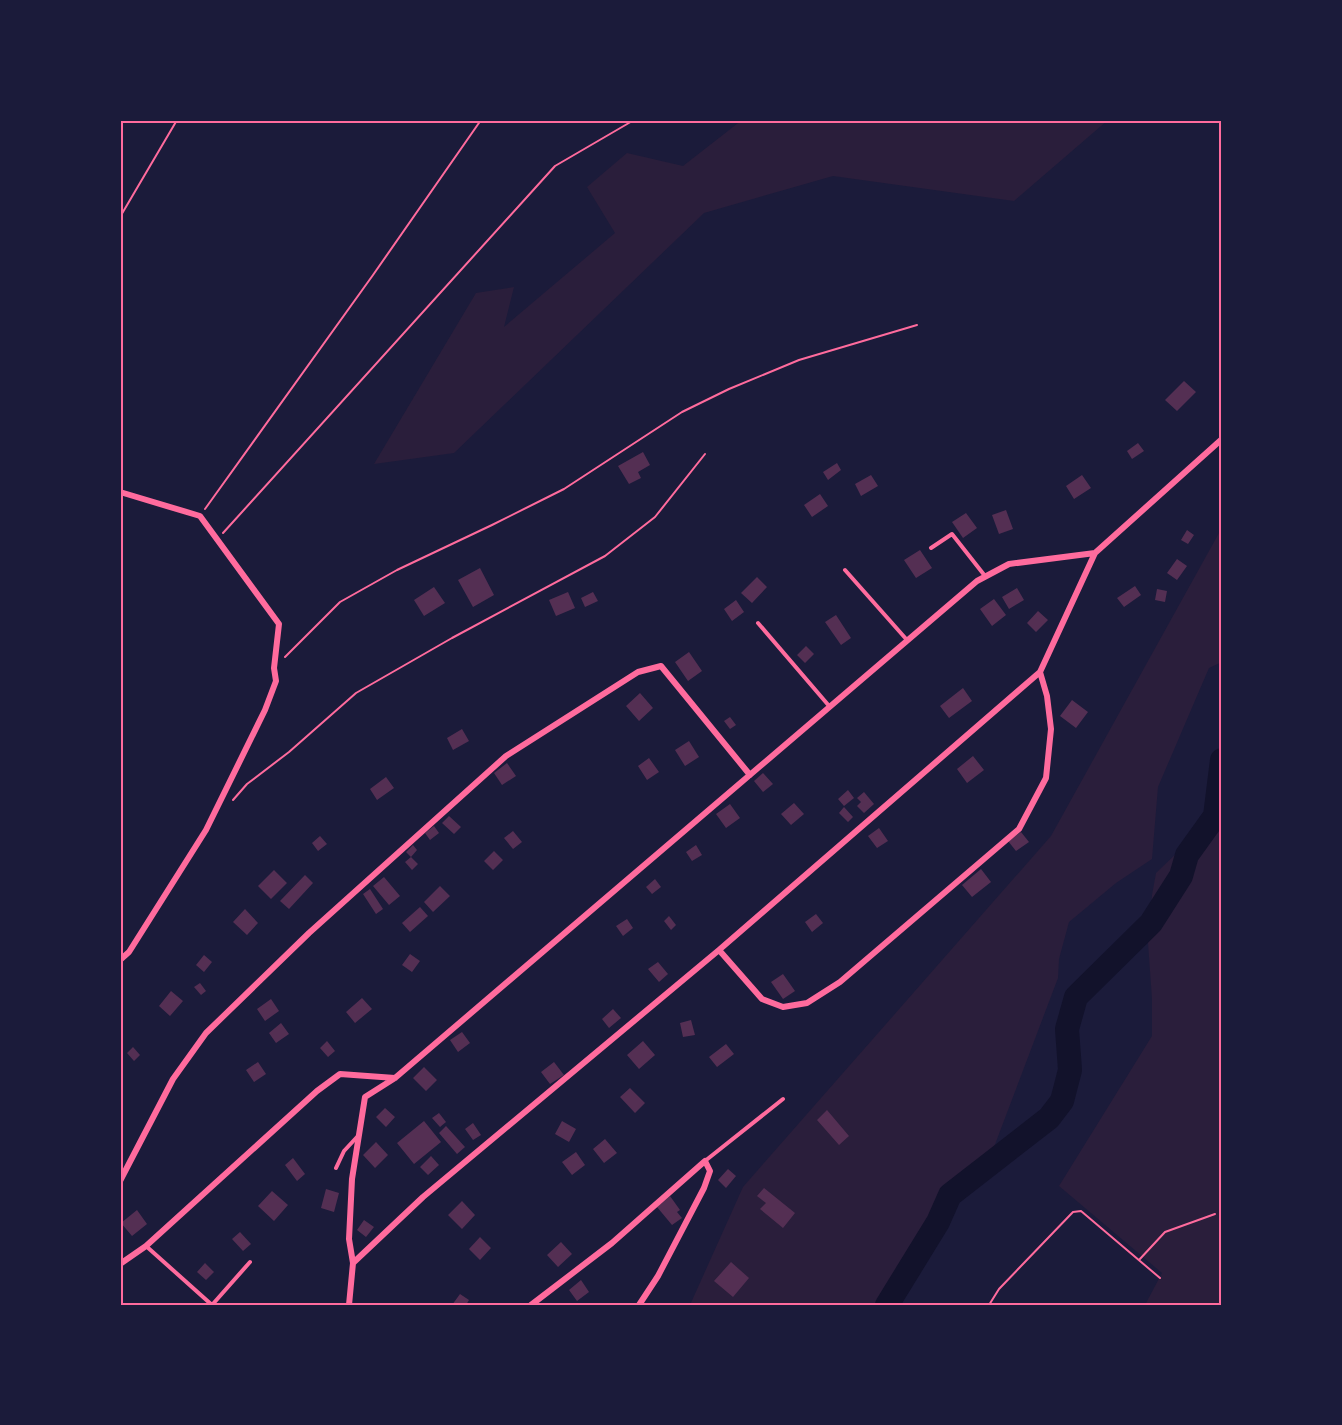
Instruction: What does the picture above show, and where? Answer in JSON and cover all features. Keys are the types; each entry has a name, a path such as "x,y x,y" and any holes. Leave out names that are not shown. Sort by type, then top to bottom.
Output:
{"street":[{"path":"353,1263 423,1197 719,950 1040,672 1095,553 1222,439"},
{"path":"120,492 200,516 279,624 274,668 276,681 264,710 206,830 129,952 120,960"},
{"path":"349,1305 353,1263 349,1239 352,1179 365,1097 395,1078 977,581 1009,564 1095,553"},
{"path":"120,1181 173,1079 206,1033 309,933 506,756 638,672 661,666 750,775"},
{"path":"719,950 762,999 783,1007 807,1003 840,982 1019,829 1046,778 1051,729 1047,696 1040,672"},
{"path":"120,1264 146,1246 317,1091 340,1074 395,1078"},
{"path":"531,1305 612,1244 705,1161 710,1171 704,1188 658,1276 639,1305"}],"lane":[{"path":"931,548 952,534 985,577"},
{"path":"845,570 907,640"},
{"path":"758,623 830,707"},
{"path":"705,1161 783,1099"},
{"path":"336,1168 344,1151 358,1136"},
{"path":"146,1246 212,1305 250,1262"}],"path":[{"path":"120,217 177,120"},
{"path":"200,516 481,120"},
{"path":"217,540 555,166 634,120"},
{"path":"274,668 340,602 397,570 564,489 682,412 729,388 799,360 917,325"},
{"path":"226,807 247,784 289,752 356,693 452,638 605,556 655,516 705,454"},
{"path":"989,1305 999,1289 1072,1212 1081,1211 1160,1278"},
{"path":"1138,1260 1165,1232 1215,1214"}],"shaded area":[{"path":"742,120 1108,120 1014,201 833,176 704,213 454,453 374,464 476,293 514,287 504,327 615,233 587,187 627,153 683,166"},
{"path":"1219,533 1222,534 1222,662 1209,668 1158,787 1152,859 1116,883 1069,922 1059,959 1058,978 991,1155 944,1192 877,1305 690,1305 743,1187 1051,836"},
{"path":"1222,827 1222,1305 1145,1305 1162,1273 1059,1186 1152,1036 1148,943 1156,873 1180,850"}],"building":[{"path":"1184,381 1196,392 1177,411 1165,400"},
{"path":"1138,443 1144,451 1132,459 1127,451"},
{"path":"643,452 650,465 638,472 641,478 629,484 618,466"},
{"path":"837,463 841,470 828,480 823,472"},
{"path":"871,475 878,486 861,496 855,484"},
{"path":"1082,475 1091,488 1074,499 1066,486"},
{"path":"820,494 828,506 812,517 804,505"},
{"path":"1006,510 1013,529 999,534 992,515"},
{"path":"966,513 977,528 963,538 952,522"},
{"path":"1187,530 1194,535 1188,544 1181,540"},
{"path":"920,550 932,568 916,578 904,560"},
{"path":"1177,559 1187,566 1177,580 1167,573"},
{"path":"480,568 494,595 473,607 458,580"},
{"path":"757,577 767,587 752,603 741,593"},
{"path":"1135,586 1141,595 1124,607 1117,598"},
{"path":"434,587 445,603 424,616 414,600"},
{"path":"1017,588 1024,600 1009,609 1002,597"},
{"path":"1157,589 1167,591 1165,602 1155,600"},
{"path":"568,592 575,608 556,616 549,600"},
{"path":"593,592 598,601 585,607 581,598"},
{"path":"994,599 1006,615 992,626 980,609"},
{"path":"736,600 744,612 732,621 724,609"},
{"path":"1038,611 1048,620 1036,632 1027,623"},
{"path":"836,615 851,638 841,645 825,622"},
{"path":"806,646 814,654 805,663 797,655"},
{"path":"689,652 702,671 688,681 675,662"},
{"path":"963,688 972,701 949,718 940,706"},
{"path":"640,693 653,708 639,721 626,706"},
{"path":"1072,700 1088,712 1076,728 1060,716"},
{"path":"730,717 736,725 730,729 724,721"},
{"path":"462,729 469,741 453,750 447,738"},
{"path":"689,741 699,757 685,766 675,750"},
{"path":"973,756 984,770 967,783 957,769"},
{"path":"649,758 659,772 647,780 638,766"},
{"path":"507,763 516,776 502,785 494,773"},
{"path":"763,773 773,784 763,792 754,781"},
{"path":"386,777 394,788 377,800 370,789"},
{"path":"848,790 854,798 844,806 838,799"},
{"path":"864,792 874,804 864,813 857,806 861,802 857,798"},
{"path":"794,803 804,814 791,825 781,814"},
{"path":"730,804 740,818 726,828 716,814"},
{"path":"844,807 853,817 848,822 839,813"},
{"path":"449,816 461,827 454,834 442,823"},
{"path":"434,826 439,833 430,840 425,833"},
{"path":"879,828 888,841 877,848 868,836"},
{"path":"513,831 522,842 513,849 504,838"},
{"path":"1021,832 1029,842 1016,851 1008,841"},
{"path":"320,836 327,844 318,851 312,843"},
{"path":"413,845 417,850 411,857 406,852"},
{"path":"696,845 702,855 692,861 686,852"},
{"path":"494,851 503,860 493,870 484,861"},
{"path":"411,857 418,864 412,870 405,862"},
{"path":"981,869 991,882 972,897 962,885"},
{"path":"274,870 287,883 271,899 258,886"},
{"path":"305,875 313,883 289,909 280,901"},
{"path":"384,877 400,896 389,905 373,886"},
{"path":"655,879 661,887 652,894 646,887"},
{"path":"440,886 450,896 433,912 424,902"},
{"path":"370,889 383,909 376,914 363,894"},
{"path":"420,907 428,916 410,932 402,923"},
{"path":"245,909 258,923 247,935 233,922"},
{"path":"816,914 823,923 812,932 805,922"},
{"path":"669,916 676,925 671,930 664,921"},
{"path":"627,919 633,928 623,936 616,926"},
{"path":"410,954 420,961 412,972 402,965"},
{"path":"204,955 212,962 204,972 196,965"},
{"path":"658,962 668,974 659,982 648,969"},
{"path":"783,974 795,991 783,999 771,982"},
{"path":"200,983 206,991 201,995 194,987"},
{"path":"171,991 183,1001 170,1016 159,1006"},
{"path":"362,998 372,1009 355,1023 346,1012"},
{"path":"271,999 279,1011 265,1021 257,1009"},
{"path":"613,1009 621,1018 609,1028 602,1019"},
{"path":"691,1020 695,1035 683,1037 680,1023"},
{"path":"281,1023 289,1034 276,1043 269,1033"},
{"path":"462,1032 470,1043 458,1052 450,1040"},
{"path":"327,1041 335,1051 328,1057 320,1048"},
{"path":"643,1041 655,1055 639,1069 627,1055"},
{"path":"726,1044 734,1054 717,1067 709,1057"},
{"path":"133,1047 140,1055 134,1061 127,1053"},
{"path":"258,1062 266,1074 254,1082 246,1070"},
{"path":"554,1062 564,1075 550,1084 541,1072"},
{"path":"424,1067 437,1080 426,1091 413,1078"},
{"path":"630,1088 645,1103 635,1113 620,1097"},
{"path":"385,1108 395,1117 386,1127 376,1117"},
{"path":"827,1110 849,1136 839,1145 817,1120"},
{"path":"439,1113 446,1122 440,1127 432,1118"},
{"path":"424,1121 441,1142 414,1164 397,1143"},
{"path":"562,1121 576,1129 569,1142 555,1134"},
{"path":"473,1123 481,1135 473,1140 465,1129"},
{"path":"446,1126 465,1147 457,1154 439,1133"},
{"path":"605,1139 617,1153 604,1163 593,1149"},
{"path":"376,1142 388,1155 375,1168 363,1155"},
{"path":"576,1152 585,1165 572,1175 562,1162"},
{"path":"431,1156 439,1165 428,1175 420,1167"},
{"path":"293,1158 305,1174 297,1181 285,1165"},
{"path":"728,1169 736,1176 726,1188 718,1180"},
{"path":"764,1188 795,1213 783,1228 760,1209 766,1203 757,1196"},
{"path":"326,1189 339,1193 334,1212 321,1208"},
{"path":"272,1191 288,1205 274,1221 258,1206"},
{"path":"670,1196 680,1210 677,1212 682,1218 672,1225 657,1207"},
{"path":"462,1201 475,1215 462,1229 448,1215"},
{"path":"137,1210 147,1224 132,1236 121,1223"},
{"path":"364,1220 374,1227 366,1237 357,1230"},
{"path":"240,1232 251,1244 243,1251 232,1239"},
{"path":"480,1237 491,1248 480,1260 469,1249"},
{"path":"561,1242 572,1254 558,1267 547,1255"},
{"path":"731,1262 749,1278 733,1297 714,1281"},
{"path":"205,1263 214,1272 206,1280 197,1272"},
{"path":"581,1280 589,1292 577,1301 569,1290"},
{"path":"460,1294 469,1300 466,1305 452,1305"}],"waterway":[{"path":"887,1305 938,1222 950,1195 1049,1118 1062,1101 1070,1070 1067,1029 1076,997 1151,923 1181,876 1187,855 1215,816 1222,760"}]}
